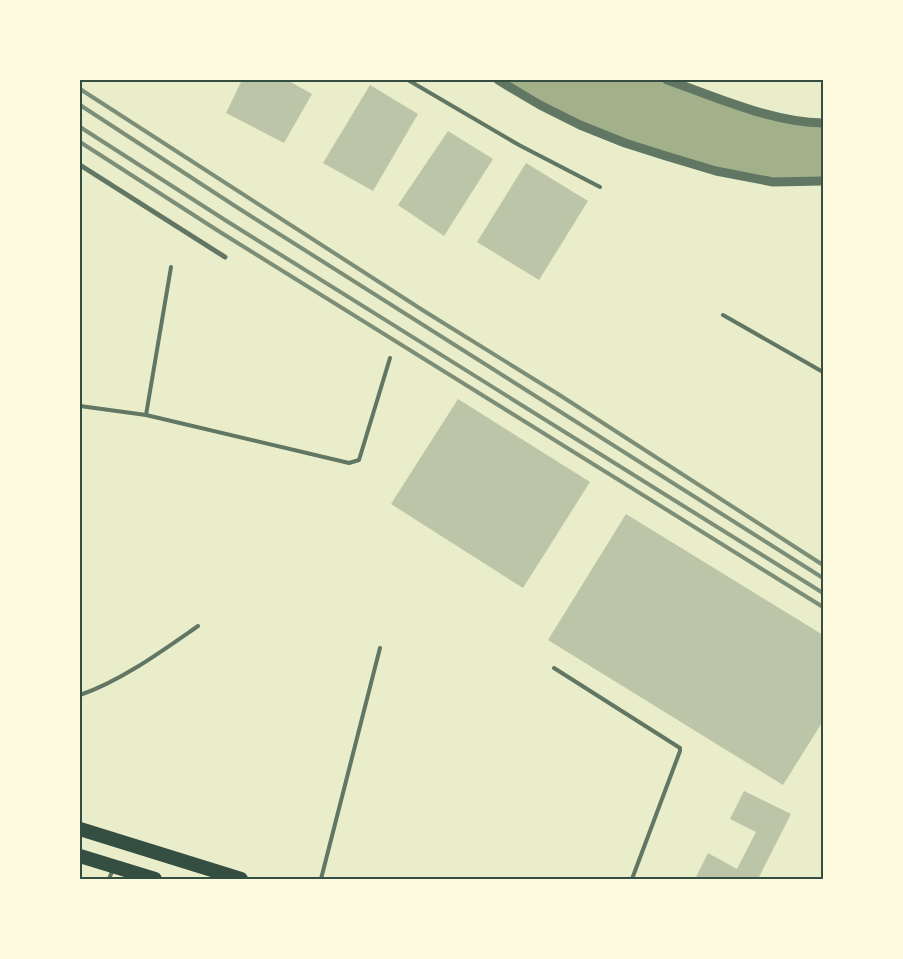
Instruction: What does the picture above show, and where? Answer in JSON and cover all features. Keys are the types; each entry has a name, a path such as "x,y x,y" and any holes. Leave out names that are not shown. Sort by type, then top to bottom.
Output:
{"highway":[{"path":"80,830 241,879"},
{"path":"80,856 112,873 155,879"}],"street":[{"path":"498,80 540,105 580,125 666,156 716,171 773,182 823,181"},
{"path":"668,80 763,113 823,123"},
{"path":"80,165 225,257"}],"lane":[{"path":"408,80 518,145 600,187"},
{"path":"146,415 171,267"},
{"path":"723,315 823,372"},
{"path":"80,406 146,415 353,463 358,460 390,358"},
{"path":"80,696 122,675 166,649 198,626"},
{"path":"321,879 380,648"},
{"path":"554,668 680,748 632,879"}],"shaded area":[{"path":"498,80 667,80 763,113 823,123 823,181 773,182 625,143"}],"building":[{"path":"242,80 287,80 312,94 284,143 226,113"},
{"path":"370,85 418,114 373,191 323,163"},
{"path":"448,131 493,159 444,236 398,205"},
{"path":"526,163 588,201 539,280 477,242"},
{"path":"458,399 590,482 523,588 391,504"},
{"path":"626,514 823,635 823,721 783,785 548,640"},
{"path":"744,791 791,814 758,879 695,879 708,853 737,869 756,832 730,819"}],"railway":[{"path":"80,89 823,565"},
{"path":"80,105 235,206 823,578"},
{"path":"80,127 225,220 823,593"},
{"path":"80,142 220,232 823,607"}]}
